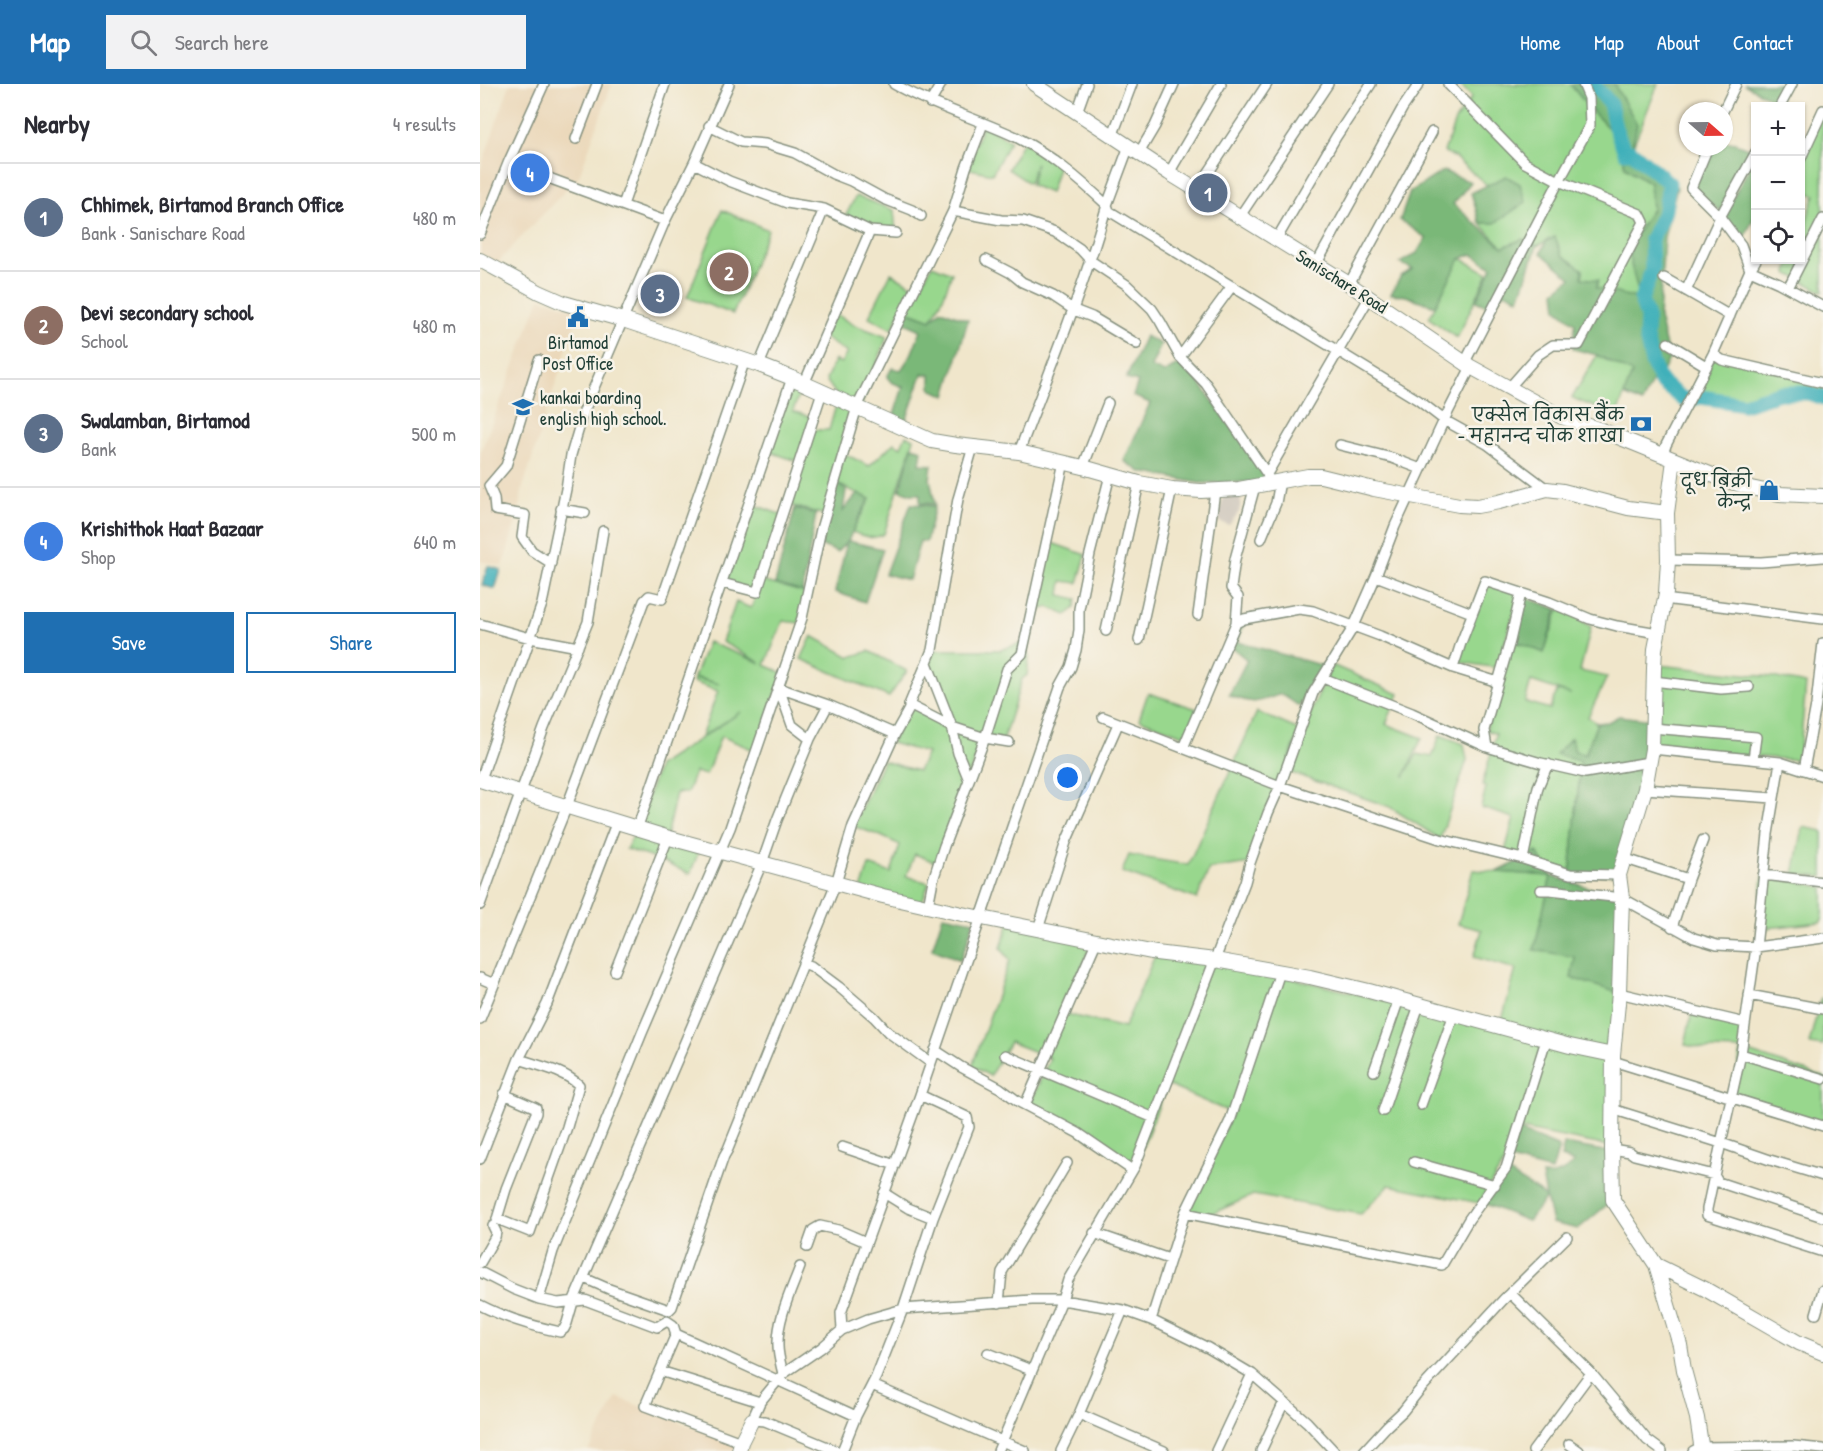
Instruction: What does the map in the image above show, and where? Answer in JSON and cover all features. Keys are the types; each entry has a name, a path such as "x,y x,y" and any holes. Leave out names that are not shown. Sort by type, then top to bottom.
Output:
{"street":[{"path":"480,234 509,161 544,84"},
{"path":"576,139 596,86 586,84"},
{"path":"623,206 665,84"},
{"path":"729,84 665,221 584,411 571,455 542,604 480,781 668,838 928,906 1156,953 1215,960 1310,977 1399,999 1613,1058 1732,1099 1823,1126"},
{"path":"894,84 930,103 1017,137 1069,170 1107,205 1109,212 1418,400 1444,420 1487,444 1547,489"},
{"path":"930,103 941,84"},
{"path":"1077,112 1087,84"},
{"path":"1112,136 1132,84"},
{"path":"1018,452 1074,310 1107,205 1134,150 1155,126 1174,84"},
{"path":"1169,173 1221,84"},
{"path":"1197,190 1267,84"},
{"path":"1240,216 1328,84"},
{"path":"1276,240 1336,137 1371,84"},
{"path":"1317,263 1402,109 1419,84"},
{"path":"1448,84 1525,163 1559,181 1640,214 1644,222 1579,345 1553,345 1538,355 1509,388"},
{"path":"1457,93 1462,84"},
{"path":"1000,1446 1062,1300 1068,1280 1132,1170 1154,1118 1245,882 1313,693 1354,626 1409,495 1468,364 1559,181 1590,125 1589,98 1583,84"},
{"path":"1727,102 1736,84"},
{"path":"1782,102 1792,84"},
{"name":"Sanischare Road","path":"1040,85 1112,136 1276,240 1317,263 1468,364 1562,417 1751,488 1779,494 1823,496"},
{"path":"1802,156 1823,110"},
{"path":"539,1299 553,1251 642,1033 721,852 802,618 821,529 857,407 953,211 983,124"},
{"path":"710,126 741,142 765,144 795,153 921,216"},
{"path":"1349,284 1432,132"},
{"path":"1704,156 1691,188 1720,217 1741,245 1750,270 1823,307"},
{"path":"1686,291 1720,217 1753,156"},
{"path":"509,161 665,221"},
{"path":"694,163 729,181 787,203 824,209 870,231 896,233"},
{"path":"759,365 824,209"},
{"path":"953,211 1001,220 1023,221 1055,232 1080,249 1091,261 1127,285 1152,309 1180,357 1206,384 1272,479 1276,503 1261,539"},
{"path":"1788,288 1823,219"},
{"path":"637,829 722,583 798,381 870,231"},
{"path":"480,260 564,303 759,365 932,441 1018,452 1139,483 1172,489 1215,491 1254,486 1272,479 1321,476 1374,489 1459,505 1477,506 1547,489 1628,508 1667,513"},
{"path":"986,260 1137,344"},
{"path":"1754,264 1713,354 1684,408 1668,457 1668,560 1655,649 1650,755 1645,789 1619,876 1622,898 1619,993 1613,1058 1611,1149 1613,1200 1656,1265 1680,1345 1683,1370 1697,1418 1698,1450 1793,1446 1823,1449"},
{"path":"1664,278 1730,316"},
{"path":"1180,357 1232,286"},
{"path":"1272,479 1370,298"},
{"path":"1668,343 1706,366"},
{"path":"1713,354 1722,360 1823,383"},
{"path":"539,360 506,466 489,486 494,498 495,510 525,514 522,537 532,550 551,563"},
{"path":"480,1019 567,806 644,601 649,596 662,599 745,360"},
{"path":"722,583 758,592 822,392"},
{"path":"1083,467 1108,403"},
{"path":"1340,445 1392,458 1421,469"},
{"path":"584,1278 671,1309 724,1156 836,883 853,826 895,734 909,709 932,650 958,499 973,447"},
{"path":"928,906 938,864 985,738 1007,669 1022,654 1064,462"},
{"path":"842,1330 841,1312 920,1095 1060,687 1071,667 1078,641 1079,609 1090,554 1110,474"},
{"path":"1106,631 1139,483"},
{"path":"1183,748 1236,623 1238,597 1231,588 1233,568 1254,486"},
{"path":"1139,640 1172,489"},
{"path":"1198,615 1215,491"},
{"path":"561,509 585,513"},
{"path":"480,905 544,728 588,622 603,531"},
{"path":"1668,560 1761,562 1823,557"},
{"path":"1376,576 1472,613"},
{"path":"1453,668 1485,581 1590,619 1659,633"},
{"path":"1487,747 1485,730 1521,593"},
{"path":"1664,599 1823,619"},
{"path":"1236,623 1244,619 1299,609 1313,611 1453,668 1498,682"},
{"path":"480,624 531,638 579,647"},
{"path":"1804,770 1820,706 1823,643"},
{"path":"927,663 952,727 958,753 969,780"},
{"path":"1323,678 1412,713 1487,747 1586,773 1650,755 1780,762 1823,776"},
{"path":"1653,681 1720,689 1749,687"},
{"path":"779,688 828,705 895,734"},
{"path":"779,688 792,725 810,739"},
{"path":"480,1305 502,1316 560,1332 564,1329 573,1302 762,863 810,739 828,705"},
{"path":"909,705 952,727 985,738 1009,742"},
{"path":"1102,717 1280,786 1440,839 1523,859 1570,874 1619,876"},
{"path":"1038,929 1066,842 1118,724"},
{"path":"1652,728 1756,737 1753,759"},
{"path":"1780,762 1773,798 1746,1023 1707,1215 1823,1252"},
{"path":"1523,859 1539,787 1548,764"},
{"path":"1645,789 1773,798"},
{"path":"480,1159 519,1059 547,1004 617,821"},
{"path":"615,971 668,838"},
{"path":"1672,927 1703,840"},
{"path":"1623,858 1688,879"},
{"path":"1763,875 1823,882"},
{"path":"1541,890 1622,898 1694,938 1717,945 1756,947 1823,938"},
{"path":"1025,1105 1097,940"},
{"path":"803,963 811,966 838,987 888,1032 931,1063"},
{"path":"1151,1320 1185,1214 1230,1121 1280,972"},
{"path":"480,978 494,984"},
{"path":"1619,993 1746,1023"},
{"path":"1749,995 1823,1009"},
{"path":"1374,1071 1399,999"},
{"path":"1383,1111 1419,1005"},
{"path":"1421,1105 1454,1014"},
{"path":"1185,1214 1442,1265 1469,1219 1506,1168 1546,1040"},
{"path":"935,1050 1025,1105 1078,1133 1132,1170"},
{"path":"1741,1054 1823,1079"},
{"path":"1005,1055 1154,1118"},
{"path":"504,1094 533,1106 536,1108 536,1113 496,1218 531,1232 579,1085 557,1071 519,1059"},
{"path":"842,1451 856,1416 876,1377 903,1309 933,1218 969,1126 967,1117 920,1095"},
{"path":"1612,1109 1823,1176"},
{"path":"842,1147 895,1165"},
{"path":"1611,1149 1714,1175 1718,1182 1823,1217"},
{"path":"1414,1162 1495,1185"},
{"path":"999,1303 1002,1272 1067,1163"},
{"path":"884,1193 908,1208 933,1218"},
{"path":"480,1263 495,1237 493,1226"},
{"path":"807,1248 813,1230 820,1226 838,1230 866,1242"},
{"path":"1094,1233 1169,1259"},
{"path":"1364,1451 1510,1293 1567,1237"},
{"path":"1656,1265 1705,1289 1799,1343 1823,1353"},
{"path":"780,1377 778,1346 780,1330 787,1302 800,1267"},
{"path":"480,1272 539,1299 558,1303 585,1300 657,1326 667,1321 673,1325 676,1334 645,1406 740,1447 760,1402 780,1377 842,1330 868,1319 903,1309 1062,1300 1123,1310 1151,1320 1208,1348 1252,1374 1307,1422 1324,1448 1334,1451"},
{"path":"1816,1314 1823,1290"},
{"path":"1510,1293 1591,1373 1647,1440 1662,1451"},
{"path":"1061,1451 1123,1310"},
{"path":"676,1334 780,1377 856,1416"},
{"path":"988,1353 1031,1370"},
{"path":"660,1371 760,1402"},
{"path":"1533,1451 1591,1373"},
{"path":"1216,1451 1252,1374"},
{"path":"872,1385 1000,1446 1025,1451"},
{"path":"1261,1451 1284,1402"},
{"path":"1079,1414 1164,1451"},
{"path":"752,1420 765,1421 837,1451"},
{"path":"1569,1444 1579,1451"}],"shaded area":[{"path":"510,84 612,84 579,176 496,264 480,254 480,170"},
{"name":"kankai boarding english high school.","path":"540,298 579,310 522,490 519,510 503,566 480,561 480,454"},
{"path":"1242,494 1239,512 1229,525 1217,521 1224,495"},
{"path":"617,1397 736,1445 735,1451 588,1451"}],"green space":[{"path":"1459,84 1570,84 1620,140 1625,167 1650,183 1652,209 1631,242 1641,300 1596,288 1582,278 1583,270 1562,255 1555,237 1537,246 1523,239 1503,247 1480,223 1495,222 1509,179 1487,185 1454,157 1444,152 1455,121 1472,97"},
{"path":"1570,84 1614,84 1637,124 1631,151 1677,187 1664,237 1659,318 1669,359 1658,382 1653,380 1642,403 1624,395 1632,373 1597,355 1573,349 1575,323 1557,309 1555,291 1571,278 1541,253 1546,241 1555,237 1562,255 1583,270 1582,278 1598,280 1596,288 1640,299 1629,257 1631,242 1652,209 1650,183 1625,167 1620,140"},
{"path":"1614,84 1658,84 1631,151 1616,86"},
{"path":"1744,84 1787,84 1778,102 1768,102 1770,98"},
{"path":"1823,110 1823,292 1787,273 1790,264 1805,264 1805,224 1815,195 1805,193 1805,151"},
{"path":"983,124 1010,141 992,174 966,168"},
{"path":"1023,141 1059,164 1050,193 1031,185 1036,163 1029,183 1008,169"},
{"path":"1733,143 1751,149 1751,154 1720,211 1691,188 1706,156 1733,156"},
{"path":"1751,164 1751,224 1741,245 1724,214"},
{"path":"1443,171 1471,182 1453,204 1503,247 1523,239 1537,246 1519,299 1505,292 1490,307 1476,301 1492,267 1472,254 1460,259 1435,306 1406,296 1391,294 1401,276 1413,269 1400,263 1417,253 1426,238 1400,220 1410,192"},
{"path":"1506,176 1520,184 1526,202 1495,223 1480,223 1471,193"},
{"path":"856,196 894,210 896,233 870,229 845,217"},
{"path":"722,210 768,230 733,314 687,297"},
{"path":"1460,258 1488,273 1457,338 1429,318"},
{"path":"932,265 952,273 943,298 931,320 907,311"},
{"path":"891,273 913,286 892,329 869,317"},
{"path":"941,310 968,320 946,396 931,389 931,375 922,374 905,424 893,418 903,387 891,382 887,377 892,368 901,370 911,355 921,330 903,322 907,311 931,320"},
{"path":"834,313 852,324 887,337 843,453 869,466 894,443 901,447 906,435 914,439 884,534 876,537 852,532 870,499 835,483 825,515 786,504 799,462 768,451 790,385 801,389 793,411 813,418 813,430 829,430 840,400 826,380 835,360 841,363 847,353 823,337"},
{"path":"1145,336 1161,344 1151,367 1164,373 1179,364 1196,378 1265,473 1265,479 1258,482 1199,483 1141,472 1124,461 1150,403 1133,396 1138,382 1126,379"},
{"path":"1713,354 1823,383 1823,398 1808,393 1726,401 1701,397"},
{"path":"1597,355 1633,373 1616,416 1572,398"},
{"path":"912,447 922,450 920,464 932,465 930,479 935,504 920,503 920,494 900,490"},
{"path":"834,482 846,490 843,511 858,493 870,499 848,541 883,549 865,602 835,592 847,542 837,552 818,544"},
{"path":"911,504 935,506 926,542 920,541 909,580 885,574"},
{"path":"755,505 782,515 761,581 807,593 799,623 783,621 765,665 783,673 756,751 721,736 706,775 695,772 687,793 676,793 666,837 701,846 690,874 626,849 637,829 658,766 741,712 701,737 718,691 693,682 694,678 719,684 694,677 708,642 761,663 722,642 736,602 751,608 757,593 726,582"},
{"path":"795,508 816,514 802,592 775,584"},
{"path":"1049,542 1086,555 1078,583 1062,581 1060,595 1077,599 1075,608 1066,615 1048,607 1036,612"},
{"path":"1488,583 1520,594 1497,668 1459,662 1463,644"},
{"path":"1522,596 1557,609 1544,653 1513,640"},
{"path":"1559,609 1574,615 1591,627 1580,671 1607,677 1588,717 1597,723 1585,756 1574,751 1557,753 1581,761 1570,874 1504,855 1514,818 1481,808 1486,787 1482,786 1496,734 1486,730 1513,641 1544,652","holes":["1531,681 1568,693 1557,691 1550,709 1525,702"]},
{"path":"1236,623 1244,623 1238,642 1324,666 1313,693 1299,706 1281,694 1255,702 1229,695 1247,660 1228,644"},
{"path":"812,636 850,657 869,651 907,671 889,697 801,659"},
{"path":"1024,642 1029,658 1027,675 1022,679 1003,740 984,735 937,863 915,854 906,876 929,883 921,905 861,890 869,865 891,873 900,845 853,826 883,761 918,771 927,753 891,743 910,706 949,724 930,664 932,650 1000,650"},
{"path":"1332,665 1399,694 1386,724 1422,738 1404,777 1417,754 1432,757 1440,735 1464,744 1467,760 1440,839 1390,807 1286,771 1250,863 1209,869 1197,899 1122,872 1129,855 1188,865 1257,712 1299,730 1289,761"},
{"path":"1658,665 1772,677 1806,684 1799,760 1652,749"},
{"path":"1148,693 1197,709 1186,736 1139,719"},
{"path":"1619,716 1652,720 1651,741 1619,875 1570,874 1581,762 1556,754 1571,738 1575,751 1585,755 1597,723 1608,722"},
{"path":"1803,827 1823,831 1823,877 1794,874"},
{"path":"1537,852 1552,876 1622,898 1619,993 1571,978 1575,957 1534,950 1551,876 1497,872"},
{"path":"1473,870 1552,876 1575,957 1619,993 1608,1146 1518,1128 1507,1158 1479,1203 1389,1185 1361,1214 1253,1195 1205,1217 1185,1213 1232,1113 1167,1085 1135,1166 1030,1104 1050,1058 1010,1042 990,1076 972,1066 1010,960 1001,948 1009,923 1092,941 1066,1009 1070,1015 1124,1028 1156,953 1282,976 1563,1043 1502,1020 1516,969 1474,957 1482,930 1458,924"},
{"path":"1763,875 1823,887 1821,922 1758,929"},
{"path":"943,915 974,921 961,960 932,949"},
{"path":"1821,998 1823,999 1823,1046 1809,1044"},
{"path":"1692,1011 1745,1023 1742,1050 1823,1077 1823,1126 1732,1099 1741,1050 1705,1049 1685,1045"},
{"path":"1518,1130 1559,1147 1552,1171 1510,1160"},
{"path":"1564,1144 1609,1152 1613,1200 1578,1229 1552,1223 1546,1198 1528,1221 1485,1204 1506,1171 1546,1197 1542,1175 1560,1173 1574,1163 1561,1157"}],"water":[{"path":"488,566 501,570 495,589 482,585"}],"waterway":[{"path":"1592,84 1610,104 1615,127 1625,152 1631,151 1669,183 1665,210 1651,239 1652,270 1641,300 1647,317 1646,337 1652,363 1661,382 1684,400 1701,397 1744,404 1779,393 1808,393 1823,398"}],"place":[{"name":"Krishithok Haat Bazaar","path":"530,173"},
{"name":"Chhimek, Birtamod Branch Office","path":"1208,193"},
{"name":"Devi secondary school","path":"729,272"},
{"name":"Swalamban, Birtamod","path":"660,294"},
{"name":"Birtamod Post Office","path":"578,317"},
{"name":"kankai boarding english high school.","path":"523,407"},
{"name":"एक्सेल विकास बैंक - महानन्द चोक शाखा","path":"1641,424"},
{"name":"दूध बिक्री केन्द्र","path":"1769,490"}]}
